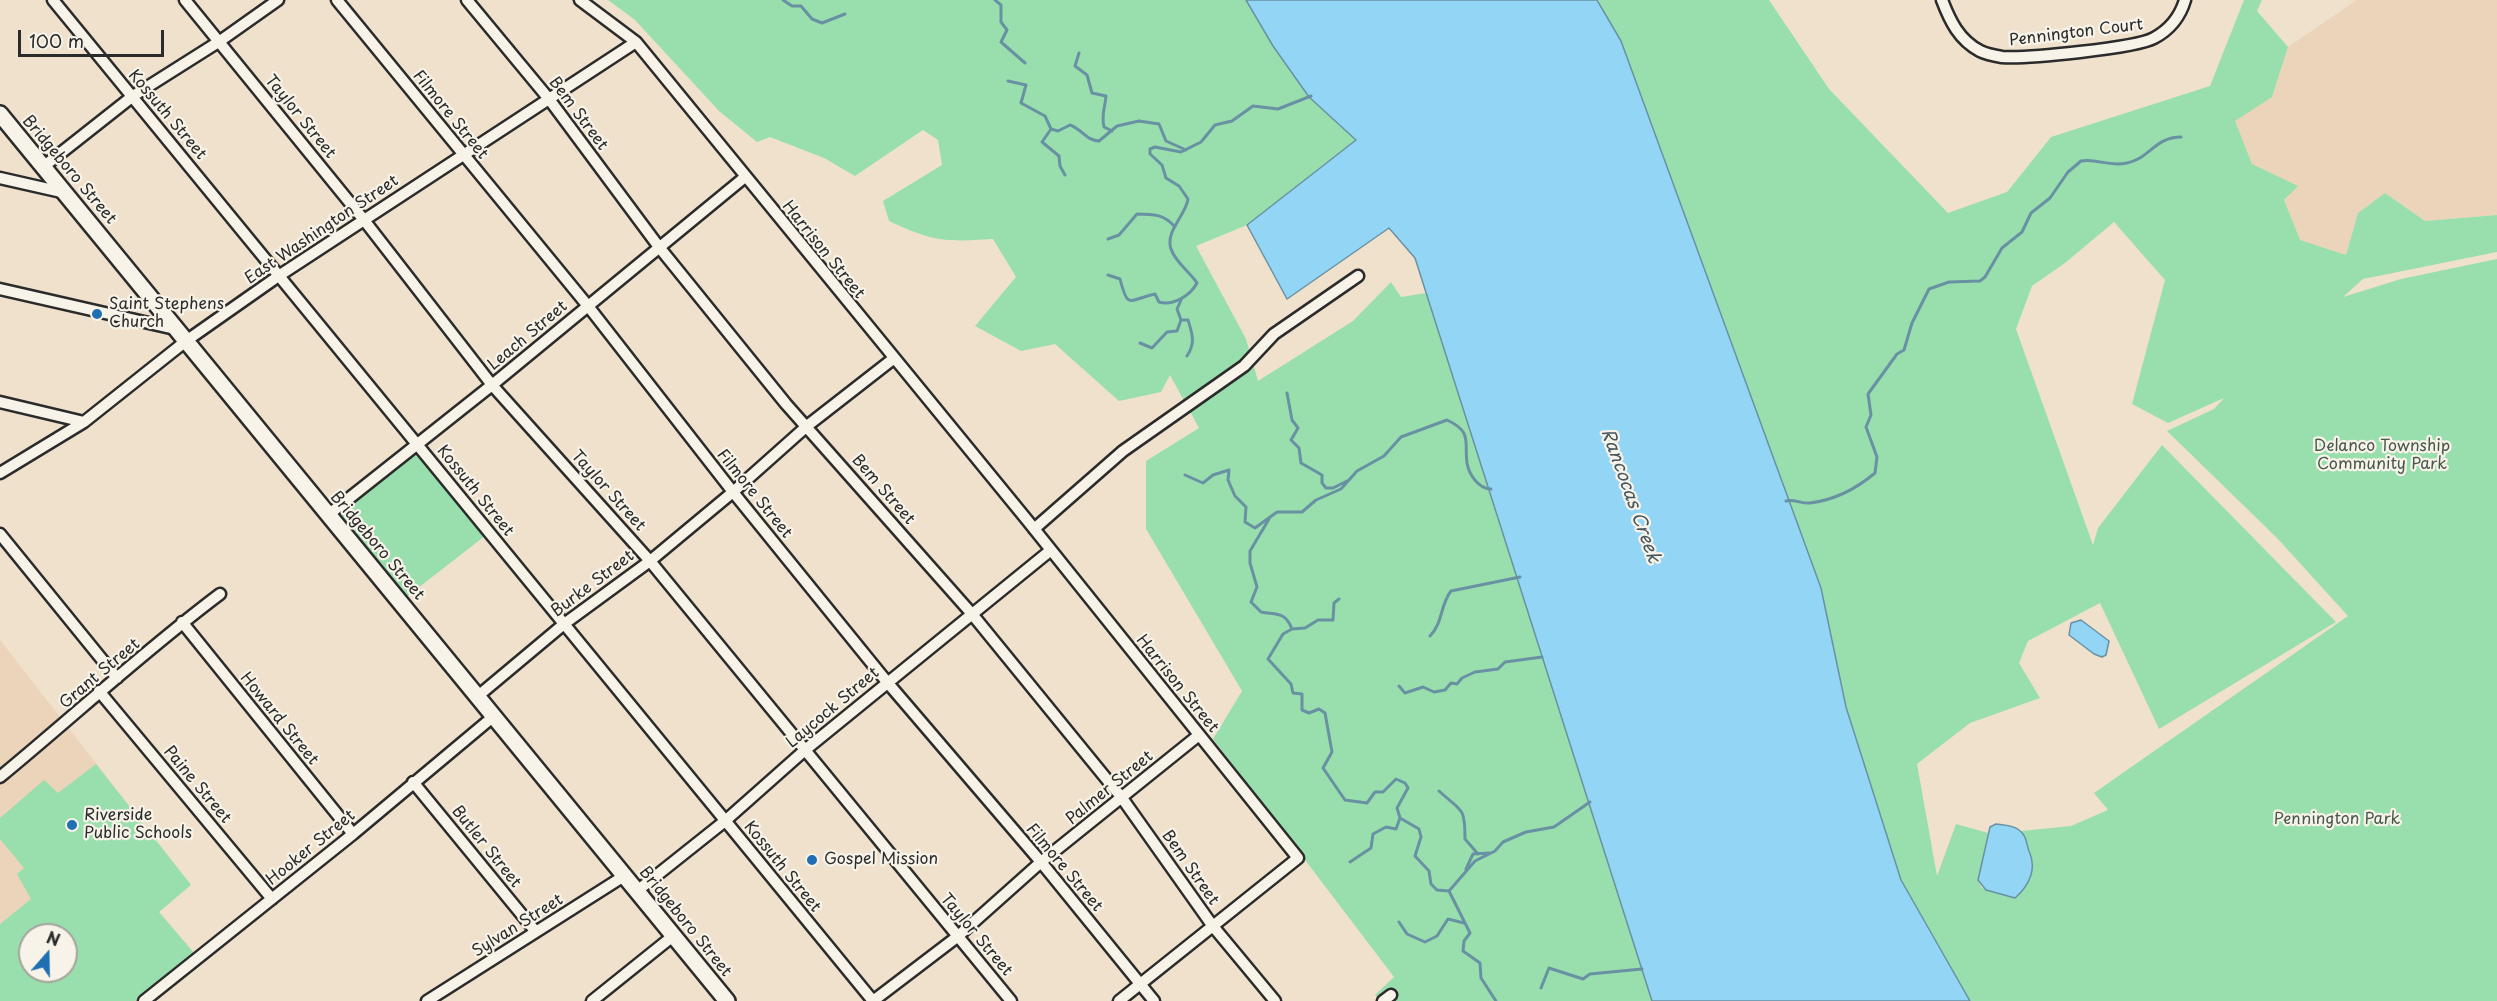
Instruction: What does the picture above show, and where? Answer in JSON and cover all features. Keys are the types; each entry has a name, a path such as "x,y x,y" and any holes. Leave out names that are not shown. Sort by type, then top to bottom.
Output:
{"main road":[{"name":"Bridgeboro Street","path":"0,114 726,1001"}],"street":[{"name":"Kossuth Street","path":"53,0 873,1001"},
{"name":"Taylor Street","path":"185,0 364,220 492,385 650,561 1011,1001"},
{"path":"43,167 133,96 220,41 278,0"},
{"name":"Filmore Street","path":"337,0 588,306 733,492 887,682 1041,862 1154,1001"},
{"name":"Bem Street","path":"467,0 549,99 659,247 786,404 972,614 1122,798 1212,925 1275,1001"},
{"name":"Harrison Street","path":"580,0 636,42 1034,529 1298,858 1212,925"},
{"name":"Pennington Court","path":"1942,0 1950,20 1962,38 1980,51 2000,57 2020,57 2130,45 2151,40 2173,24 2185,0"},
{"name":"East Washington Street","path":"0,472 84,422 186,341 280,275 636,42"},
{"name":"Leach Street","path":"328,515 418,445 745,177"},
{"path":"0,178 66,193"},
{"path":"1034,529 1123,452 1244,366 1274,334 1358,276"},
{"path":"0,289 176,329"},
{"name":"Burke Street","path":"478,696 564,624 650,561 807,426 893,359"},
{"path":"0,402 84,422"},
{"path":"0,534 117,678"},
{"name":"Laycock Street","path":"637,891 725,821 887,682 1051,550"},
{"name":"Grant Street","path":"0,777 64,724 99,691 182,622 220,594"},
{"name":"Howard Street","path":"182,622 352,834"},
{"name":"Paine Street","path":"99,691 272,899"},
{"name":"Hooker Street","path":"144,1001 352,834 494,716"},
{"name":"Palmer Street","path":"873,1001 957,936 1041,862 1199,735"},
{"name":"Butler Street","path":"413,782 536,932"},
{"name":"Sylvan Street","path":"427,1001 624,876"},
{"path":"1119,1001 1212,925"},
{"path":"592,1001 673,936"}],"shaded area":[{"path":"2357,0 2497,0 2497,215 2425,221 2385,193 2358,213 2346,255 2299,240 2284,200 2297,186 2252,164 2234,121 2272,97 2288,47"},
{"name":"Riverside Public Schools","path":"0,640 191,885 159,912 194,953 135,1001 0,1001"}],"green space":[{"path":"608,0 1246,0 1273,46 1309,97 1356,140 1247,225 1196,246 1246,339 1258,381 1353,321 1391,282 1401,297 1426,293 1652,1001 1381,1001 1375,995 1394,977 1213,739 1242,691 1146,529 1146,461 1199,428 1170,375 1161,392 1119,401 1055,344 1021,351 975,326 1016,277 993,239 951,240 917,233 889,221 883,201 942,165 938,140 923,130 855,176 824,158 770,137 757,142 719,111 635,20"},
{"path":"1598,0 1769,0 1829,89 1948,213 2007,192 2051,137 2210,86 2244,0 2262,0 2257,11 2288,47 2272,97 2235,121 2252,164 2298,186 2284,200 2300,240 2346,255 2358,213 2385,193 2425,221 2497,215 2497,252 2363,279 2343,297 2401,279 2497,259 2497,1001 1970,1001 1901,880 1846,707 1821,588 1621,42","holes":["2114,222 2165,280 2132,404 2168,423 2224,398 2214,409 2167,431 2277,538 2348,616 2094,793 2108,810 2071,826 2021,831 2033,864 2025,887 2015,897 1982,888 1978,880 1988,833 1956,824 1937,876 1917,764 1970,723 2040,698 2019,663 2028,641 2100,603 2159,729 2336,622 2162,445 2098,528 2093,545 2016,329 2032,286 2065,263"]},
{"path":"418,445 490,532 400,602 328,515"},
{"name":"Riverside Public Schools","path":"96,764 191,885 159,912 194,953 135,1001 0,1001 0,924 31,899 17,874 24,868 0,839 0,818 44,780 58,793"}],"water":[{"name":"Rancocas Creek","path":"1246,0 1597,0 1621,41 1821,588 1846,707 1901,880 1970,1001 1652,1001 1415,258 1389,228 1287,299 1247,225 1356,140 1309,97 1273,46"},
{"path":"2081,620 2109,641 2106,655 2102,657 2094,654 2069,635 2071,623"},
{"path":"1996,824 2014,827 2022,832 2031,857 2031,876 2025,888 2015,898 1986,890 1978,880 1990,827"}],"waterway":[{"path":"783,0 792,6 801,6 812,19 822,23 845,14"},
{"path":"995,0 1001,5 1001,22 1007,30 1001,42 1025,63"},
{"path":"1079,53 1075,66 1087,75 1092,93 1106,96 1103,122 1104,127 1112,131"},
{"path":"1008,81 1026,85 1021,103 1045,116 1051,129 1042,142 1059,156 1060,166 1065,175"},
{"path":"1108,275 1120,279 1125,295 1130,300 1155,294 1159,302 1170,303 1190,292 1197,283 1176,258 1170,242 1173,229 1188,199 1179,186 1166,178 1162,165 1150,154 1150,149 1155,147 1181,152 1201,142 1215,125 1232,121 1253,106 1278,109 1311,96"},
{"path":"1051,129 1058,131 1070,125 1090,139 1099,141 1117,126 1139,121 1159,124 1166,141 1186,150"},
{"path":"1786,501 1810,503 1828,499 1853,489 1875,473 1877,457 1866,427 1871,415 1868,394 1897,354 1904,350 1912,323 1929,289 1949,282 1980,281 1985,277 2002,248 2022,232 2031,213 2050,198 2068,172 2081,161 2127,163 2135,161 2165,140 2181,137"},
{"path":"1108,239 1119,235 1137,214 1148,214 1167,219 1175,227"},
{"path":"1140,343 1152,348 1167,332 1177,331 1181,320 1177,309 1182,298"},
{"path":"1181,320 1188,320 1192,334 1192,347 1187,356"},
{"path":"1287,393 1292,420 1298,428 1291,440 1299,448 1301,463 1322,475 1322,483 1326,488 1333,488 1349,480"},
{"path":"1185,475 1203,483 1213,475 1229,470 1228,480 1235,496 1246,507 1245,522 1255,528 1277,512 1302,512 1316,500 1341,489 1357,471 1384,456 1401,437 1447,420 1464,433 1467,463 1472,476 1482,487 1491,489"},
{"path":"1269,519 1250,551 1250,563 1257,587 1251,602 1261,612 1283,617 1292,629"},
{"path":"1430,636 1451,591 1520,577"},
{"path":"1339,599 1334,603 1333,620 1318,620 1305,628 1292,629 1283,634 1268,659 1291,684 1293,693 1302,694 1302,710 1309,713 1319,709 1325,713 1332,752 1323,768 1345,800 1367,803 1375,792 1383,792 1396,779 1405,783 1408,788 1397,808 1400,818 1396,829 1386,827 1373,834 1371,848 1350,862"},
{"path":"1399,686 1405,693 1423,687 1434,692 1445,690 1451,683 1457,684 1462,678 1475,672 1498,669 1505,662 1542,657"},
{"path":"1439,791 1461,810 1465,839 1478,854"},
{"path":"1449,891 1475,861 1495,851 1503,842 1526,832 1554,827 1590,802"},
{"path":"1400,818 1419,829 1421,837 1415,856 1429,871 1431,884 1437,890 1449,891"},
{"path":"1466,869 1473,854 1489,853"},
{"path":"1449,891 1470,933 1464,941 1463,951 1480,963 1481,978 1496,1001"},
{"path":"1399,922 1407,934 1425,942 1437,936 1448,919 1464,923"},
{"path":"1541,988 1549,968 1583,979 1590,974 1642,969"}],"place":[{"name":"Saint Stephens Church","path":"97,314"},
{"name":"Riverside Public Schools","path":"72,825"},
{"name":"Gospel Mission","path":"812,860"}],"park label":[{"name":"Delanco Township Community Park","path":"2382,456"},
{"name":"Pennington Park","path":"2337,820"}]}
